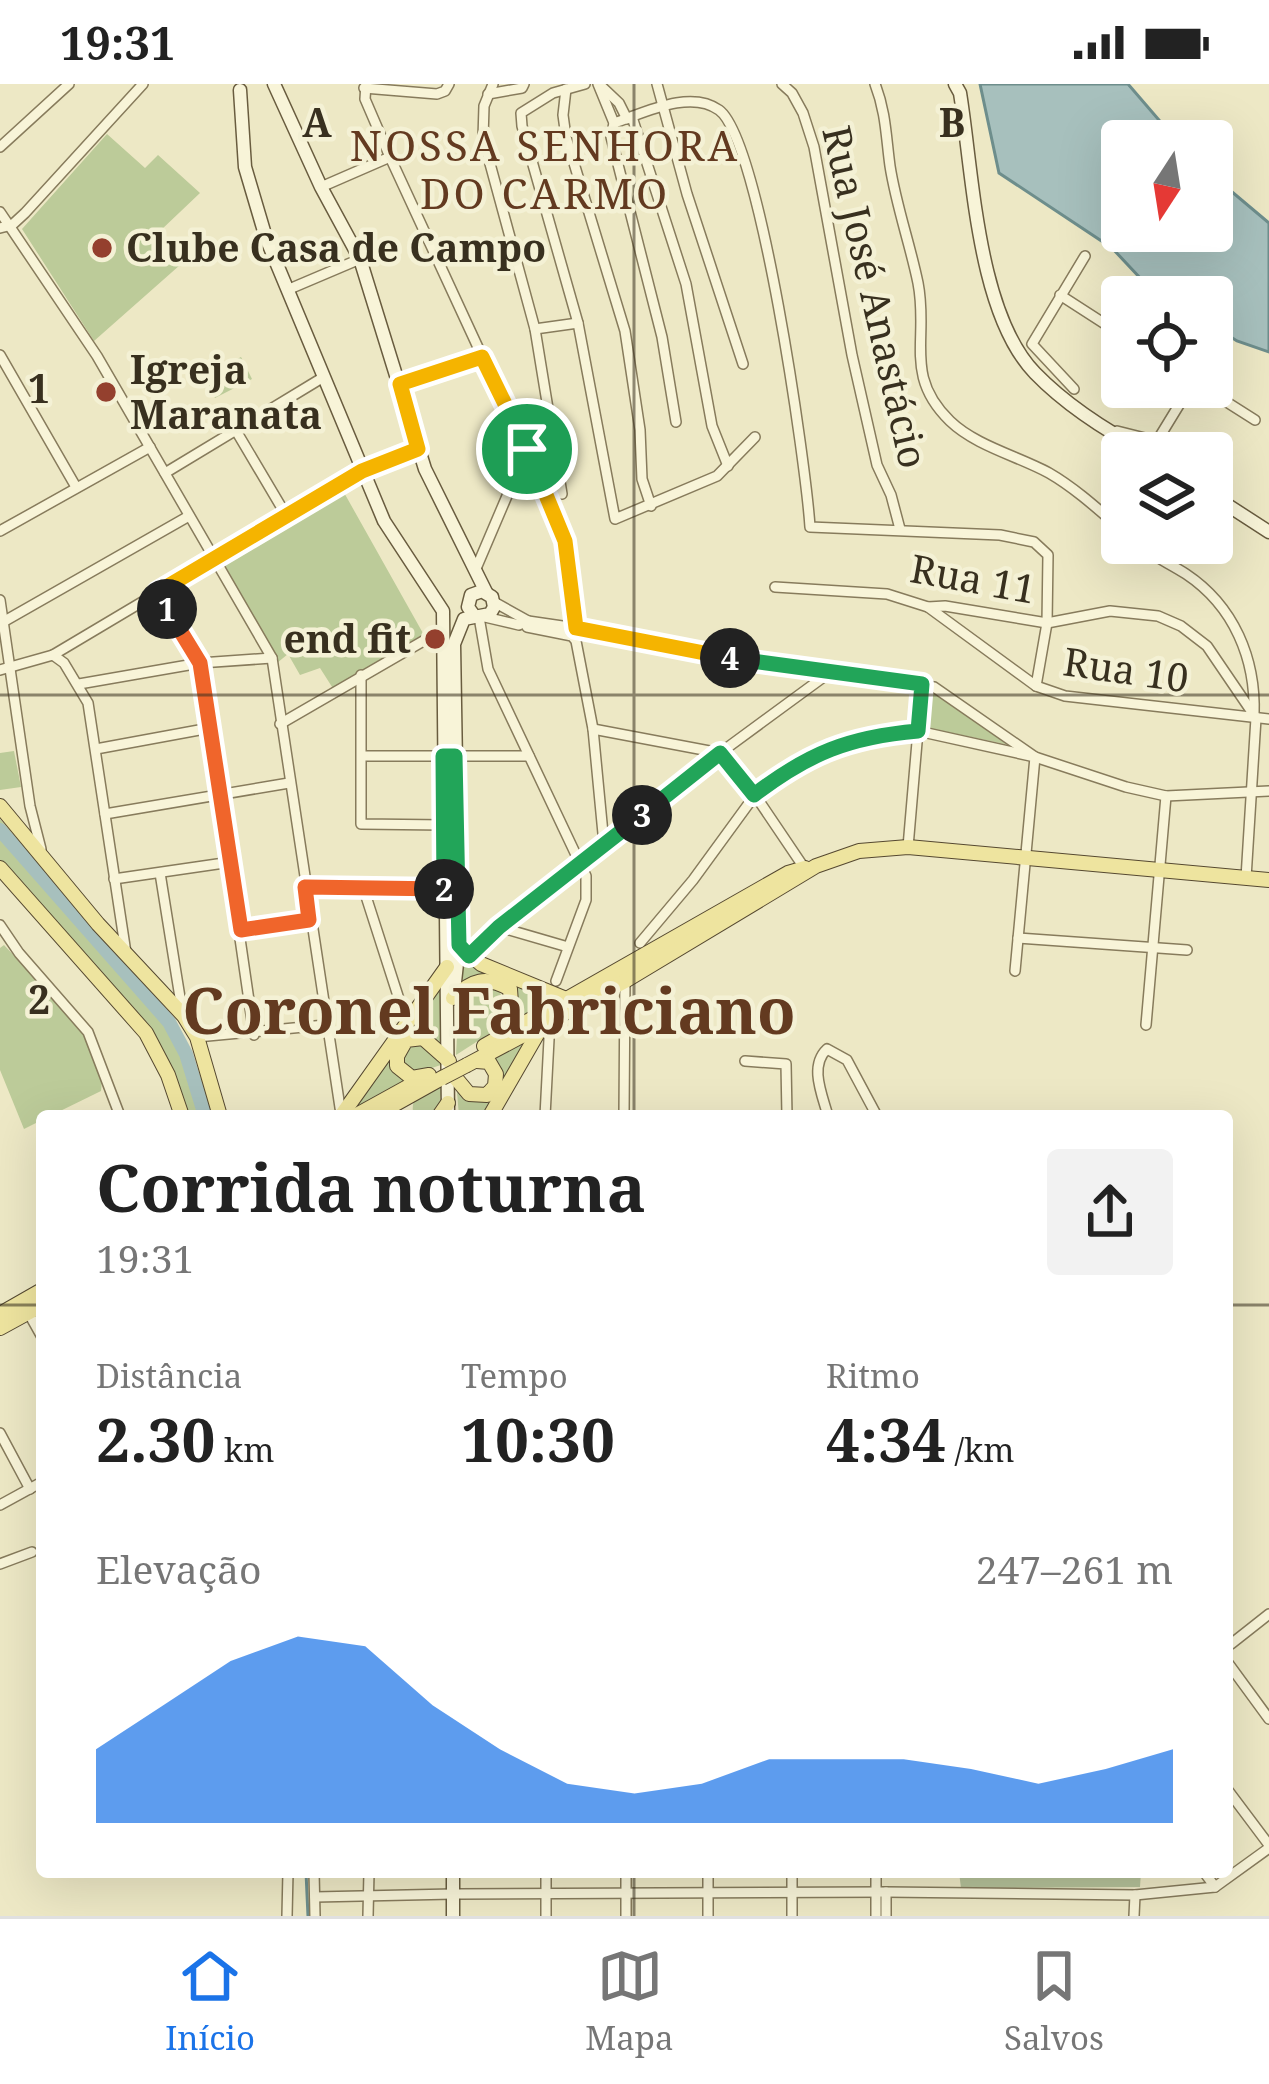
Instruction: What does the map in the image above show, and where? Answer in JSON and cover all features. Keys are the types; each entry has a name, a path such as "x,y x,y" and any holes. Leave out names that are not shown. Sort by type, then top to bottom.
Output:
{"main road":[{"path":"274,84 360,259 418,449 490,597 493,611 444,628"},
{"path":"955,84 983,257 995,301 1034,372 1113,432"},
{"path":"241,86 246,173 287,290 384,520 443,611 464,950 346,1110"},
{"path":"1233,509 1269,532"},
{"path":"476,614 471,595 490,597"},
{"path":"434,598 476,614"},
{"path":"448,1110 453,998 444,825 454,644 459,625 476,614"},
{"path":"0,806 126,956 184,1016 197,1037 218,1110"},
{"path":"367,1110 547,1022 788,873 859,851 908,848 1028,856 1269,880"},
{"path":"0,868 146,1033 180,1110"},
{"path":"464,950 566,999"},
{"path":"451,968 452,1068"},
{"path":"385,1110 490,1042 624,973"},
{"path":"453,998 482,980 510,989 512,1017 490,1042"},
{"path":"494,1110 547,1022"},
{"path":"406,1110 417,1093"},
{"path":"0,1314 36,1293"},
{"path":"0,1328 35,1309"},
{"path":"456,1878 456,1916"}],"street":[{"path":"0,147 69,84"},
{"path":"6,226 143,84"},
{"path":"585,84 521,113 526,149 578,323 615,519 718,476 755,437"},
{"path":"598,84 629,118 686,284 712,426 728,466"},
{"path":"598,84 614,123 611,137 662,337 676,422"},
{"path":"609,92 622,84"},
{"path":"657,84 743,364"},
{"name":"Rua José Anastácio","path":"782,84 803,113 814,147 852,355 877,465 900,529"},
{"path":"875,84 888,126 890,164 918,286 924,333 917,353 927,391 950,422 1052,475 1101,514"},
{"path":"447,88 365,86 365,99 565,541 576,628"},
{"path":"523,86 490,89 483,138 535,328 562,494"},
{"path":"566,89 566,137 625,331 640,430 642,479 651,506"},
{"path":"614,123 694,101 719,110 730,120 745,158 794,387 810,527 900,529 1034,542 1048,555 1047,623 1036,686"},
{"path":"321,187 390,158"},
{"path":"0,212 73,316 272,658 341,1110"},
{"path":"1073,389 1032,344 1085,256"},
{"path":"287,290 360,259"},
{"path":"1060,295 1101,321"},
{"path":"535,328 578,323"},
{"path":"0,355 76,488"},
{"path":"400,384 482,357"},
{"path":"165,473 322,378"},
{"path":"1233,406 1256,420"},
{"path":"1106,428 1157,442 1177,408"},
{"path":"475,571 527,449 550,416"},
{"path":"235,429 286,514"},
{"path":"0,531 149,447"},
{"path":"5,669 53,656 286,514 362,471 418,449"},
{"path":"3,622 189,516"},
{"path":"1170,564 1224,608 1255,680 1246,878"},
{"name":"Rua 11","path":"776,587 887,594 928,607 1047,623 1110,611 1158,616 1207,646 1255,717"},
{"path":"158,592 200,663 254,1035"},
{"path":"490,597 524,623 922,684 954,699 1035,757"},
{"path":"0,600 5,669 43,859"},
{"name":"Rua 10","path":"928,607 1036,686 1065,696 1269,718"},
{"path":"556,981 588,889 581,863 488,669 476,614 577,640 593,729 604,844"},
{"path":"280,724 444,628"},
{"path":"53,656 64,663 88,703 126,956"},
{"path":"79,684 200,663 272,658"},
{"path":"464,950 829,673"},
{"path":"361,676 361,824 444,825"},
{"path":"908,848 922,684"},
{"path":"96,749 210,728"},
{"path":"593,729 720,753 809,869"},
{"path":"640,943 694,880 754,795 790,767 831,747 872,735 918,731 1035,757 1166,796 1269,790"},
{"path":"363,756 529,756"},
{"path":"1015,971 1035,757"},
{"path":"105,814 289,783"},
{"path":"1145,1025 1166,796"},
{"path":"13,822 22,819 30,806"},
{"path":"114,879 231,862"},
{"path":"160,873 184,1016"},
{"path":"305,887 445,889"},
{"path":"363,887 407,1024"},
{"path":"98,924 109,926 119,917"},
{"path":"241,930 309,920"},
{"path":"0,925 88,1032 119,1110"},
{"path":"499,927 568,947"},
{"path":"1018,938 1187,950"},
{"path":"624,973 624,1110"},
{"path":"545,1110 547,1022"},
{"path":"197,1037 326,1025"},
{"path":"827,1110 817,1069 827,1049 847,1060 874,1110"},
{"path":"745,1061 786,1064 787,1110"},
{"path":"0,1433 30,1489"},
{"path":"0,1505 36,1486"},
{"path":"0,1564 32,1552"},
{"path":"1233,1639 1269,1614"},
{"path":"1233,1671 1269,1719"},
{"path":"1233,1798 1269,1847 1233,1874"},
{"path":"287,1916 288,1878"},
{"path":"314,1878 315,1916"},
{"path":"368,1878 368,1916"},
{"path":"546,1878 546,1916"},
{"path":"626,1878 626,1916"},
{"path":"708,1878 709,1916"},
{"path":"792,1878 792,1916"},
{"path":"878,1878 886,1916"},
{"path":"1208,1878 1215,1887"},
{"path":"315,1897 881,1892 1135,1895 1215,1887 1227,1878"},
{"path":"876,1916 881,1892"},
{"path":"1134,1916 1135,1895"}],"green space":[{"name":"Clube Casa de Campo","path":"107,134 145,168 158,155 200,193 160,231 180,265 94,341 22,229"},
{"path":"241,357 252,379 215,398 204,376"},
{"path":"551,437 560,496 555,515 534,467"},
{"path":"342,489 424,635 334,690 320,668 300,675 288,654 277,663 223,562"},
{"path":"929,691 950,700 1010,745 923,727"},
{"path":"14,751 21,787 0,790 0,753"},
{"path":"0,819 174,1022 213,1110 188,1110 173,1073 0,865"},
{"path":"4,945 68,1012 94,1051 100,1071 101,1091 62,1110 36,1110 36,1123 24,1129 0,1070 0,948"},
{"path":"469,959 559,1000 511,1026 505,983 486,973 463,982 462,966"},
{"path":"445,974 443,1050 429,1033 406,1035 392,1055 413,1081 348,1110"},
{"path":"478,985 499,990 508,1013 498,1028 456,1055 459,1001"},
{"path":"534,1030 491,1109 458,1110 457,1092 476,1102 487,1101 502,1084 503,1071 491,1060"},
{"path":"412,1041 435,1050 441,1065 416,1073 404,1069 402,1052"},
{"path":"443,1080 439,1110 413,1110 416,1098"},
{"path":"960,1878 1141,1878 1140,1887 961,1888"}],"water":[{"path":"980,84 1128,84 1159,120 1101,120 1101,241 999,173"},
{"path":"1233,193 1269,223 1269,352 1233,338 1233,276 1138,276 1116,252 1233,252"}],"waterway":[{"path":"0,830 169,1022 186,1054 203,1110"},
{"path":"306,1878 308,1916"}],"place":[{"name":"Clube Casa de Campo","path":"102,248"},
{"name":"Igreja Maranata","path":"106,392"},
{"name":"end fit","path":"435,639"}],"district":[{"name":"NOSSA SENHORA DO CARMO","path":"545,170"},
{"name":"Coronel Fabriciano","path":"489,1012"}],"route":[{"path":"482,357 527,449 565,541 576,628 731,658 922,684 918,731 872,735 831,747 790,767 754,795 720,753 499,927 469,956 459,945 455,756 443,756 445,889 305,887 309,920 241,930 200,663 158,592 362,471 418,449 400,384 482,357"}]}
